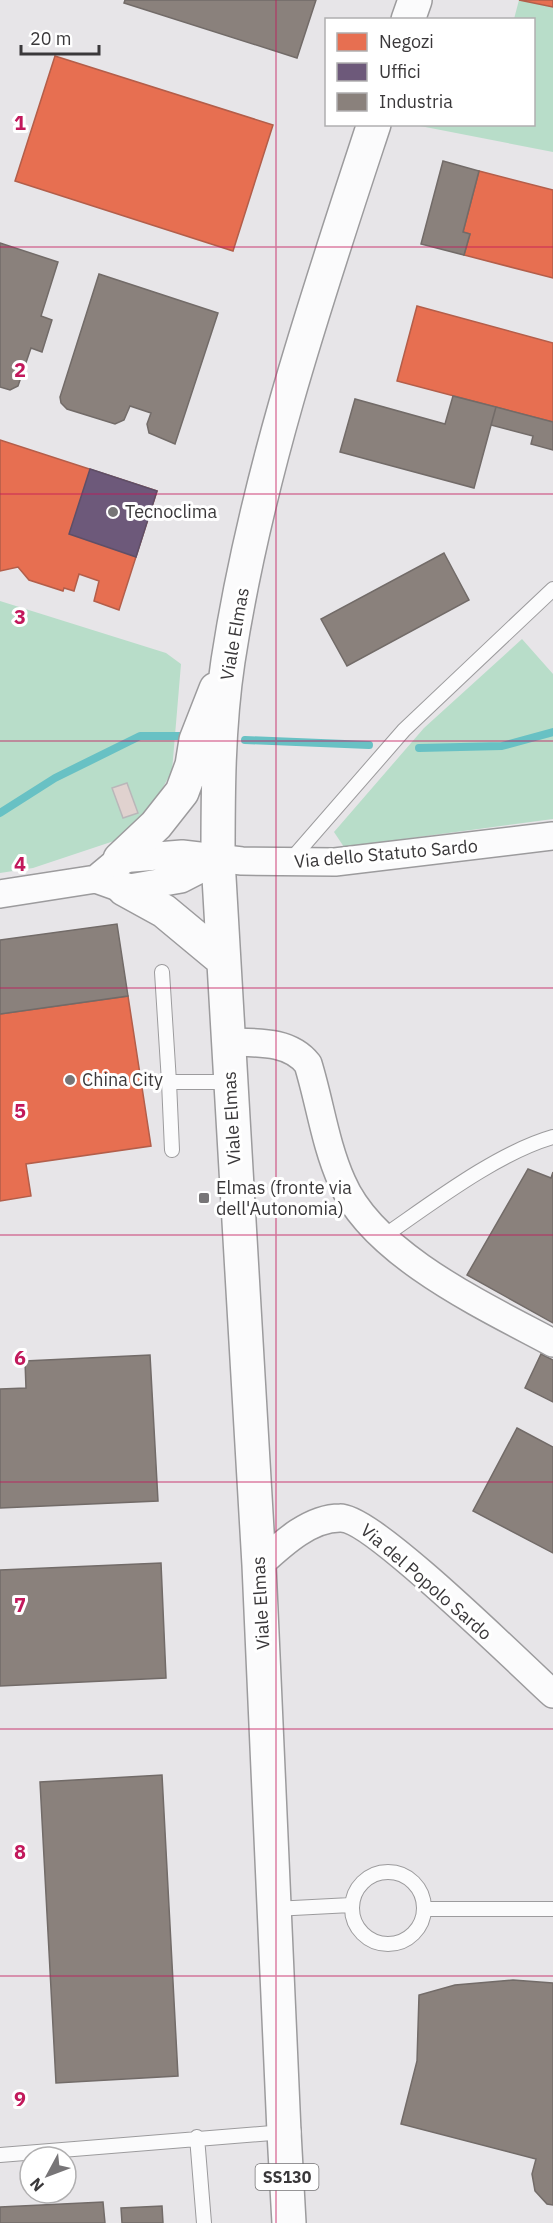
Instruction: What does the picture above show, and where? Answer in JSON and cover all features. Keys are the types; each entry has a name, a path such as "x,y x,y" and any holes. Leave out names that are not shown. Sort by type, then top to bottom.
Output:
{"main road":[{"path":"409,18 415,0"},
{"name":"Viale Elmas","path":"284,2132 259,1565 218,860 218,778 229,657 254,531 289,392 373,126"},
{"path":"223,960 164,911 113,876 182,792 192,765 196,740 229,657"},
{"name":"SS130","path":"284,2132 289,2223"}],"street":[{"name":"Via dello Statuto Sardo","path":"0,894 113,876 182,854 218,860 287,863 335,862 553,836"},
{"path":"228,1042 288,1048 300,1053 308,1064 328,1144 342,1184 360,1211 404,1256 460,1293 553,1343"},
{"name":"Via del Popolo Sardo","path":"259,1565 297,1534 321,1522 342,1517 357,1522 390,1546 553,1694"}],"lane":[{"path":"287,863 404,730 553,589"},
{"path":"162,972 172,1150"},
{"path":"169,1082 231,1082"},
{"path":"384,1236 446,1194 507,1158 553,1137"},
{"path":"383,1872 396,1872 417,1885 423,1896 424,1909 423,1920 409,1939 387,1945 365,1937 352,1917 351,1905 354,1893 366,1879 383,1872"},
{"path":"274,1909 351,1905"},
{"path":"424,1909 553,1909"},
{"path":"0,2155 197,2137 284,2132"},
{"path":"197,2137 204,2223"}],"green space":[{"path":"519,0 553,7 553,152 420,126 535,126 535,18 514,18"},
{"path":"0,601 166,653 181,664 172,771 152,807 117,840 33,868 0,873"},
{"path":"522,639 553,674 553,819 344,847 334,832 424,728"}],"building: Negozi":[{"path":"519,0 553,0 553,7"},
{"path":"55,56 273,125 233,251 15,181"},
{"path":"479,171 553,190 553,278 464,255 470,234 463,232"},
{"path":"417,306 553,343 553,422 397,381"},
{"path":"0,440 157,491 119,610 94,601 99,581 79,574 74,591 64,588 63,591 29,580 18,567 0,571"},
{"name":"China City","path":"128,996 151,1146 26,1164 31,1196 0,1201 0,1014"}],"building: Uffici":[{"name":"Tecnoclima","path":"90,469 157,491 136,557 69,534"}],"building: Industria":[{"path":"125,0 316,0 297,58 124,3"},
{"path":"443,161 479,171 463,232 470,234 464,255 421,244"},
{"path":"0,243 58,262 41,316 52,320 42,352 31,348 18,386 10,390 0,387"},
{"path":"99,274 218,313 175,444 149,433 147,424 151,413 130,406 124,420 115,424 67,409 61,403 60,397"},
{"path":"453,396 496,407 474,488 340,452 355,399 445,424"},
{"path":"496,407 553,422 553,450 531,444 533,436 491,425"},
{"path":"444,553 469,600 347,666 321,619"},
{"path":"117,924 128,996 0,1014 0,940"},
{"path":"528,1169 551,1178 553,1172 553,1323 467,1275"},
{"path":"541,1354 553,1360 553,1402 525,1388"},
{"path":"150,1355 158,1501 0,1508 0,1389 26,1388 25,1361"},
{"path":"517,1428 553,1447 553,1553 473,1511"},
{"path":"161,1563 166,1678 0,1686 0,1570"},
{"path":"162,1775 178,2076 56,2083 40,1782"},
{"path":"513,1980 553,1983 553,2205 547,2204 535,2191 532,2174 536,2159 401,2124 417,2061 419,1995 455,1985"},
{"path":"103,2202 105,2223 0,2223 0,2207"},
{"path":"162,2206 163,2223 122,2223 121,2208"}],"building: Altro":[{"path":"127,783 138,813 123,818 112,788"}],"waterway":[{"path":"419,748 502,746 553,732"},
{"path":"0,813 55,778 140,736 184,736"},
{"path":"245,740 369,745"}],"place":[{"name":"Tecnoclima","path":"113,512"},
{"name":"China City","path":"70,1080"},
{"name":"Elmas (fronte via dell'Autonomia)","path":"204,1198"}]}
